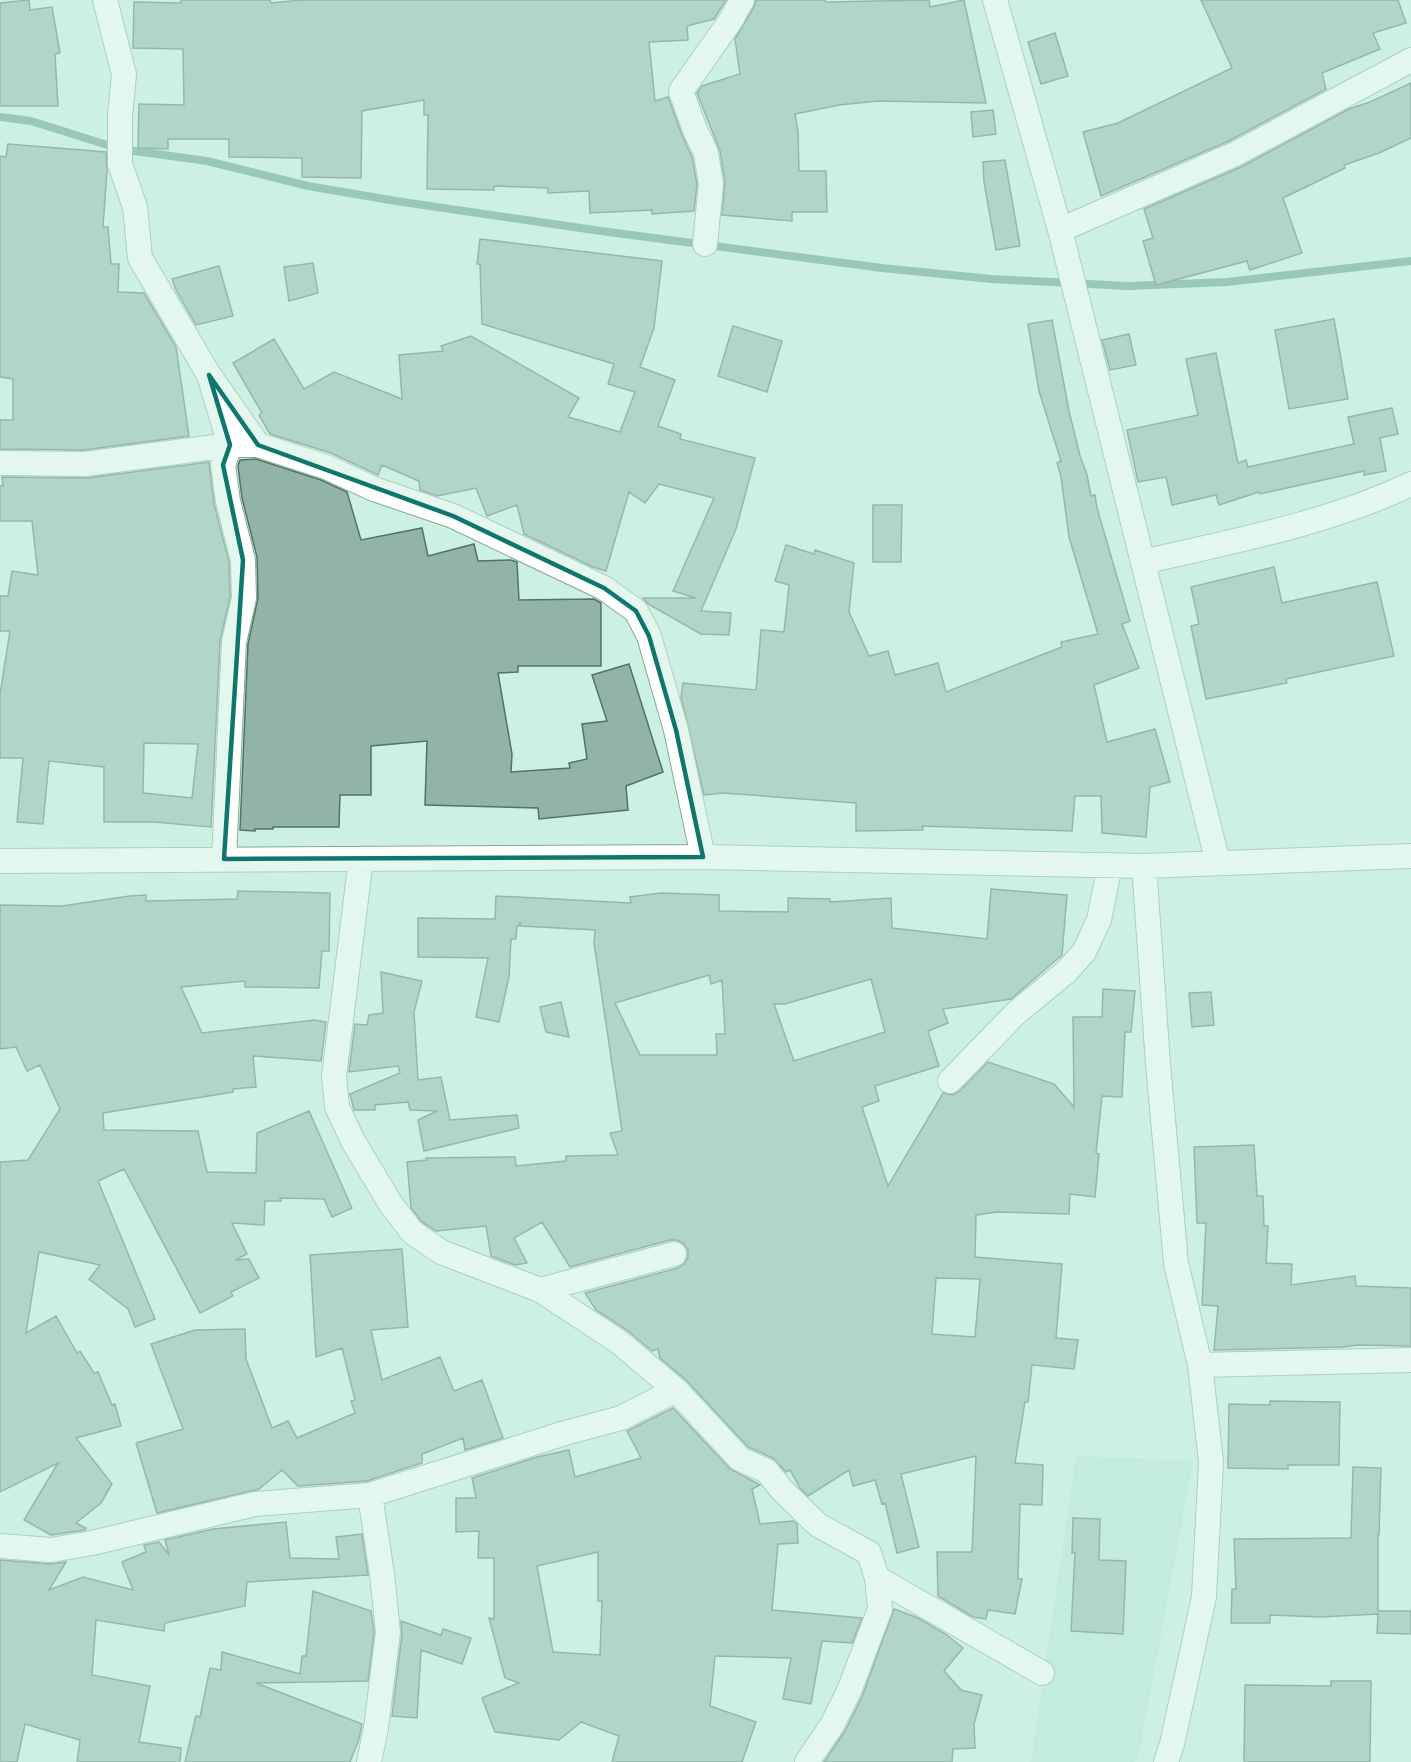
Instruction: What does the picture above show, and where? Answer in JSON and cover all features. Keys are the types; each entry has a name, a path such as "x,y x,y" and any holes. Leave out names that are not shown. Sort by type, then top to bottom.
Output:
{"street":[{"path":"105,0 124,74 120,116 120,164 135,207 140,258 209,375 258,445"},
{"path":"705,244 711,184 706,153 681,91 731,20 742,0"},
{"path":"994,0 1060,230 1218,863"},
{"path":"1060,230 1235,154 1411,60"},
{"path":"209,375 230,445 223,465 228,501 243,561 244,598 234,642 224,859"},
{"path":"0,463 85,464 230,445 258,445 326,467 374,489 453,516 604,588 636,611 649,636 673,720 703,857"},
{"path":"1143,562 1281,530 1378,500 1411,484"},
{"path":"0,861 703,857 1144,866 1411,856"},
{"path":"361,859 334,1077 337,1107 353,1141 384,1194 412,1232 441,1252 540,1290 619,1342 676,1390 740,1460 767,1471 781,1489 818,1525 869,1552 877,1578 880,1609 853,1681 832,1725 807,1762"},
{"path":"950,1081 1016,1013 1066,972 1084,952 1099,920 1110,865"},
{"path":"1144,866 1158,1064 1176,1263 1200,1365 1211,1461 1204,1597 1172,1744 1166,1762"},
{"path":"540,1290 674,1254"},
{"path":"1200,1365 1411,1360"},
{"path":"0,1546 51,1550 92,1543 255,1504 370,1495 565,1433 621,1418 676,1390"},
{"path":"369,1762 376,1728 388,1632 370,1495"},
{"path":"877,1578 1042,1673"}],"highlighted area":[{"path":"209,375 258,445 453,516 604,588 636,611 649,636 676,730 703,857 224,859 243,560 223,465 230,445"}],"shaded area":[{"path":"1076,1456 1193,1461 1138,1760 1132,1762 1031,1762"}],"building":[{"path":"29,0 30,10 52,7 60,53 55,54 58,106 0,106 0,3"},
{"path":"181,0 270,0 271,3 301,0 726,0 714,19 687,26 688,40 649,42 655,101 668,97 692,157 697,184 694,211 652,214 652,210 590,213 589,191 548,193 548,188 494,186 494,190 427,189 428,115 424,115 424,100 362,111 361,178 302,177 302,158 229,157 229,139 168,139 168,149 138,148 139,104 184,105 183,49 133,48 134,2 181,3"},
{"path":"756,0 825,0 826,2 929,0 930,7 964,0 986,103 877,101 839,105 795,114 798,131 799,171 826,171 827,212 792,212 792,221 722,215 725,182 720,151 697,93 702,86 740,74 735,39"},
{"path":"1201,0 1398,0 1406,23 1373,33 1380,49 1322,73 1326,89 1229,141 1101,196 1083,132 1118,123 1232,68"},
{"path":"1055,33 1068,76 1041,84 1028,42"},
{"path":"1411,83 1411,138 1379,153 1344,165 1345,168 1283,198 1302,253 1250,270 1247,261 1156,285 1143,241 1153,238 1144,209 1241,167 1349,109"},
{"path":"993,110 996,134 973,137 971,112"},
{"path":"8,144 106,152 103,227 108,227 111,264 119,264 118,292 144,293 176,347 189,436 84,450 0,449 0,420 13,420 13,379 0,377 0,156 6,157"},
{"path":"1005,160 1020,246 996,250 984,182 983,162"},
{"path":"480,239 662,261 654,328 640,367 675,380 658,426 681,434 680,439 755,458 736,529 701,611 731,613 729,635 701,634 648,604 643,598 696,598 673,591 714,498 659,484 645,503 629,492 606,571 524,534 517,505 487,516 476,488 437,496 420,490 419,481 382,465 378,475 331,453 270,434 259,415 262,413 233,363 274,339 304,389 334,372 402,399 399,355 443,351 441,346 471,336 579,398 568,417 620,432 635,392 608,384 614,364 482,324 480,264 477,264"},
{"path":"313,263 318,293 289,301 284,267"},
{"path":"219,266 233,316 196,325 172,279"},
{"path":"1334,319 1348,399 1289,409 1275,330"},
{"path":"1052,320 1080,456 1091,496 1095,495 1130,621 1122,624 1139,668 1094,685 1107,742 1155,729 1170,782 1150,787 1146,837 1102,833 1101,796 1075,796 1072,831 922,826 923,830 856,831 856,803 723,793 704,795 681,697 683,683 756,690 761,630 784,632 789,585 775,581 786,545 814,554 815,550 854,563 849,612 869,656 888,651 895,675 938,663 946,692 1062,647 1061,642 1098,634 1069,537 1057,463 1061,461 1039,391 1028,324"},
{"path":"733,326 782,341 767,392 718,376"},
{"path":"1129,334 1136,365 1110,370 1102,340"},
{"path":"1216,353 1238,463 1246,460 1248,467 1354,444 1348,417 1392,408 1398,434 1380,438 1386,471 1364,475 1364,471 1260,494 1259,492 1219,505 1216,495 1172,505 1166,477 1138,482 1127,430 1198,415 1186,359"},
{"path":"256,459 321,480 347,492 361,540 422,528 428,556 474,544 478,561 511,560 517,562 519,600 594,599 601,603 601,666 518,666 518,672 498,673 512,754 511,772 570,768 569,763 587,759 582,724 607,721 592,675 629,664 663,772 626,786 628,810 539,819 538,808 425,805 427,741 371,746 371,795 340,795 339,827 273,827 273,829 255,829 255,831 240,830 248,644 258,598 257,557 242,498 238,466 240,460"},
{"path":"209,462 214,504 229,562 230,597 220,641 211,827 154,822 104,822 104,767 49,761 43,824 17,822 23,758 0,758 0,694 10,631 0,631 0,596 8,596 12,571 38,575 32,521 0,521 0,486 3,486 2,477 87,478","holes":["144,743 198,744 192,798 143,793"]},
{"path":"873,505 902,505 901,562 873,562"},
{"path":"1274,567 1282,603 1377,582 1394,656 1286,679 1287,683 1206,699 1191,626 1199,624 1191,587"},
{"path":"991,889 1067,895 1062,955 1011,999 943,1009 948,1023 928,1031 939,1066 875,1086 879,1101 862,1107 888,1186 943,1093 953,1095 960,1091 988,1062 1054,1084 1074,1107 1073,1017 1102,1017 1103,989 1135,991 1131,1032 1125,1032 1122,1097 1102,1096 1096,1153 1099,1154 1095,1197 1070,1194 1069,1214 997,1212 976,1215 975,1257 1062,1264 1056,1338 1078,1340 1074,1369 1032,1365 1028,1402 1025,1402 1015,1463 1043,1465 1042,1505 1020,1504 1018,1579 1022,1579 1015,1614 988,1610 986,1619 973,1617 938,1596 937,1552 972,1552 976,1456 901,1474 919,1547 897,1553 885,1503 882,1504 875,1480 853,1486 849,1470 808,1496 800,1488 790,1470 786,1472 773,1458 748,1447 686,1380 660,1358 658,1349 652,1351 627,1330 596,1310 585,1293 678,1268 688,1257 688,1250 684,1244 677,1240 670,1240 570,1267 542,1222 514,1238 527,1263 515,1265 491,1256 486,1226 436,1231 422,1222 411,1208 407,1162 427,1160 426,1158 515,1157 516,1166 566,1161 566,1156 618,1155 610,1133 622,1131 594,943 595,930 521,926 520,923 517,926 516,939 511,939 509,977 499,1022 476,1017 488,958 418,957 418,918 495,919 496,896 631,903 630,897 661,893 719,895 719,911 788,912 788,898 830,899 830,902 891,898 892,928 987,939","holes":["709,975 711,984 722,980 725,1034 716,1034 717,1055 640,1055 615,1003","871,979 885,1032 794,1061 774,1004 785,1004","936,1278 980,1279 975,1337 932,1334"]},
{"path":"238,891 330,893 329,951 322,951 319,988 245,987 245,981 181,987 202,1033 315,1020 326,1022 321,1061 253,1056 256,1087 233,1089 233,1092 103,1113 104,1130 198,1131 207,1172 256,1173 257,1133 309,1111 352,1208 332,1217 324,1199 280,1198 281,1201 265,1201 264,1225 232,1223 247,1254 235,1260 249,1259 259,1278 231,1292 233,1296 200,1313 124,1169 98,1181 155,1319 135,1327 128,1309 89,1279 100,1265 39,1252 26,1333 56,1316 77,1353 80,1351 94,1373 98,1372 112,1405 115,1404 121,1426 76,1438 112,1484 101,1503 76,1523 86,1528 85,1530 51,1535 24,1520 58,1463 0,1492 0,1162 28,1160 60,1109 40,1065 27,1071 16,1047 0,1049 0,905 62,906 146,895 146,901 237,899"},
{"path":"381,972 422,981 414,1012 418,1080 441,1077 450,1120 517,1115 519,1128 424,1151 418,1120 437,1111 410,1110 408,1102 375,1105 375,1110 354,1110 350,1094 400,1073 398,1066 349,1072 355,1024 367,1025 369,1015 383,1013"},
{"path":"1211,992 1214,1025 1192,1027 1189,993"},
{"path":"561,1002 569,1037 546,1032 540,1007"},
{"path":"1254,1145 1257,1196 1263,1196 1264,1226 1268,1226 1266,1263 1292,1264 1291,1285 1355,1276 1356,1286 1411,1288 1411,1346 1357,1345 1214,1350 1218,1306 1202,1305 1206,1223 1197,1223 1194,1147"},
{"path":"402,1249 408,1327 371,1330 382,1380 440,1357 454,1391 482,1380 503,1438 465,1450 463,1438 422,1454 422,1463 367,1481 298,1486 282,1470 259,1489 157,1513 136,1443 183,1429 151,1344 195,1330 245,1329 246,1359 272,1428 288,1421 297,1438 355,1413 351,1401 355,1400 342,1348 316,1357 310,1255"},
{"path":"1270,1401 1340,1402 1339,1465 1288,1465 1288,1469 1228,1468 1229,1404 1270,1405"},
{"path":"673,1408 730,1469 760,1485 752,1489 760,1524 793,1521 797,1524 798,1543 778,1544 772,1610 862,1618 852,1643 822,1641 811,1704 783,1699 791,1658 715,1656 710,1706 756,1722 742,1762 612,1762 619,1736 581,1722 559,1740 495,1732 482,1698 519,1683 505,1678 489,1618 494,1619 494,1558 478,1558 479,1531 456,1532 456,1498 476,1498 472,1478 537,1457 569,1450 575,1477 641,1458 627,1431","holes":["598,1552 598,1601 602,1601 600,1655 553,1652 537,1566"]},
{"path":"1353,1467 1381,1468 1378,1611 1411,1611 1411,1634 1377,1633 1378,1614 1321,1617 1270,1615 1270,1623 1231,1623 1232,1589 1236,1589 1234,1539 1351,1538"},
{"path":"1073,1518 1100,1519 1099,1560 1126,1561 1123,1634 1071,1631 1075,1553 1072,1553"},
{"path":"286,1522 290,1558 339,1559 336,1537 362,1534 368,1575 247,1582 245,1606 165,1623 164,1631 96,1620 92,1675 150,1686 139,1742 181,1748 180,1762 77,1762 80,1740 25,1724 17,1762 0,1762 0,1560 50,1564 66,1562 49,1590 83,1577 133,1590 122,1562 146,1552 144,1545 159,1542 169,1555 165,1540 213,1529"},
{"path":"313,1591 371,1611 374,1632 368,1681 256,1683 362,1724 350,1762 185,1762 196,1716 200,1717 210,1668 221,1670 222,1652 300,1674 302,1656 306,1656"},
{"path":"894,1609 918,1618 947,1635 963,1648 944,1671 961,1690 982,1695 974,1724 975,1748 953,1749 952,1762 824,1762 845,1731 862,1697"},
{"path":"401,1621 441,1635 443,1629 471,1638 462,1664 421,1650 417,1718 392,1716 402,1634"},
{"path":"1331,1681 1371,1681 1370,1762 1244,1762 1245,1685 1331,1686"}],"waterway":[{"path":"0,117 31,121 120,149 207,161 308,186 601,231 882,268 991,279 1128,286 1227,282 1411,261"}]}
